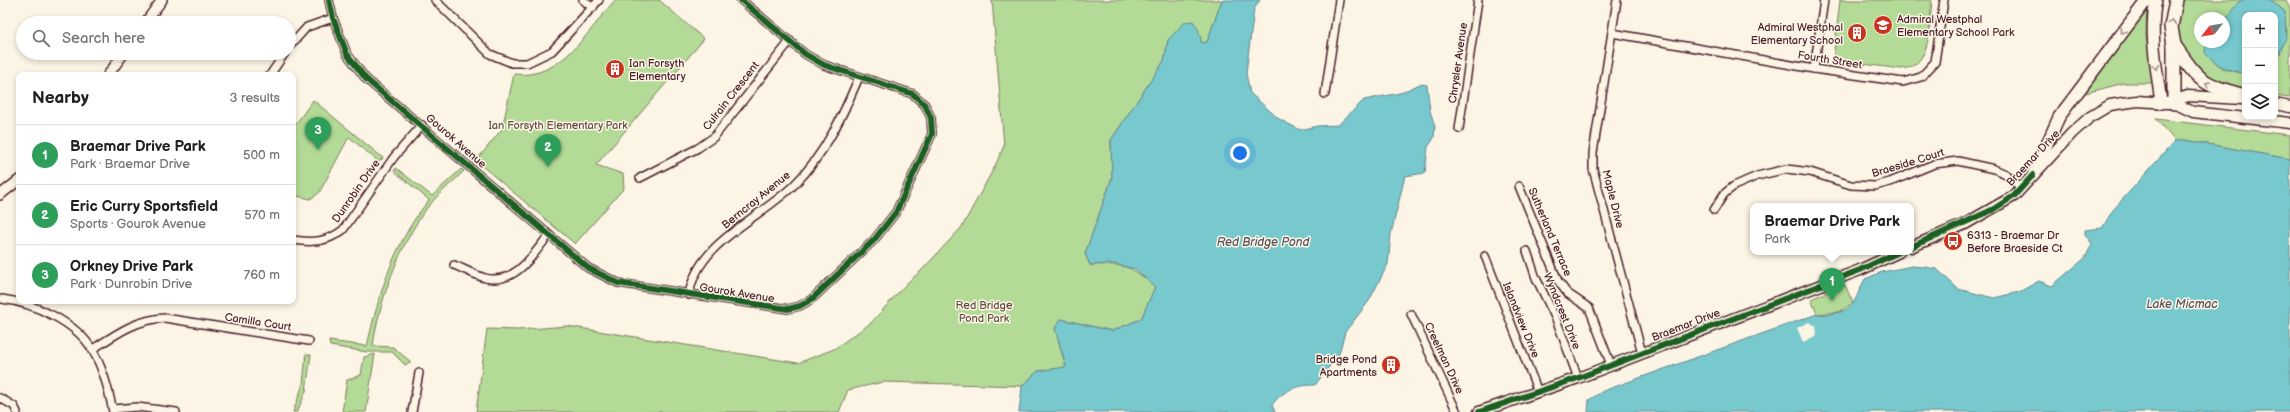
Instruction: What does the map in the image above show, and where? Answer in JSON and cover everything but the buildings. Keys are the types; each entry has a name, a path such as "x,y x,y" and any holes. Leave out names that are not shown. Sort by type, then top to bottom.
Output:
{"highway":[{"path":"2167,103 2174,45 2171,27 2176,0"},
{"path":"2174,45 2203,82 2242,97"}],"main road":[{"path":"2033,175 2059,117 2147,0"},
{"path":"2156,0 2153,16 2153,40 2167,103"},
{"name":"Braemar Drive","path":"1914,246 1992,210 2014,196 2072,133 2099,110 2121,103 2167,103 2188,96 2242,98"},
{"name":"Braemar Drive","path":"2167,103 2193,112 2290,123"},
{"path":"2278,105 2290,107"},
{"name":"Braemar Drive","path":"1479,412 1611,366 1860,270 1892,255"}],"street":[{"path":"150,16 162,0"},
{"name":"Gourok Avenue","path":"329,0 333,18 348,54 357,69 548,236 588,268 605,278 618,283 781,310 800,306 812,299 884,229 896,212 932,134 931,118 925,105 913,94 824,65 790,41 741,0"},
{"path":"435,0 490,54 512,63 528,63 543,57 557,46 600,0"},
{"path":"583,0 592,8"},
{"path":"1325,94 1339,0"},
{"name":"Chrysler Avenue","path":"1460,130 1478,0"},
{"name":"Maple Drive","path":"1618,0 1593,153 1594,169 1642,353"},
{"path":"1814,69 1824,0"},
{"name":"Fourth Street","path":"1612,33 1814,69 1903,82 1912,81 1924,74 1937,57 1944,0"},
{"path":"296,39 307,27 333,18"},
{"name":"Culrain Crescent","path":"640,178 698,148 714,137 790,41"},
{"path":"110,72 119,60"},
{"path":"272,72 280,60"},
{"name":"Berncray Avenue","path":"689,295 691,281 704,258 795,184 811,165 841,119 859,77"},
{"name":"Dunrobin Drive","path":"296,240 320,242 343,230 394,157 422,125"},
{"name":"Braeside Court","path":"1714,210 1724,194 1734,186 1757,176 1787,169 1810,172 1851,185 1875,186 1890,182 1934,164 1958,161 1994,169 2006,174 2022,188"},
{"path":"0,196 16,183"},
{"name":"Sutherland Terrace","path":"1519,186 1558,281 1567,293 1589,308 1611,366"},
{"path":"454,265 487,278 508,276 526,264 548,236"},
{"name":"Wyndcrest Drive","path":"1527,251 1536,278 1554,315 1578,378"},
{"name":"Islandview Drive","path":"1485,256 1538,392"},
{"path":"2,299 16,301"},
{"path":"28,304 44,310 70,327 93,349 104,372 113,410 143,407 176,412"},
{"name":"Creelman Drive","path":"1411,314 1457,412"},
{"name":"Camilla Court","path":"93,349 129,326 165,318 309,341"},
{"path":"412,412 419,373"},
{"path":"0,398 14,406 17,412"}],"green space":[{"name":"Ian Forsyth Elementary Park","path":"615,0 659,0 704,39 596,165 623,174 624,188 575,244 476,161 502,129 514,74 531,74 546,69 559,62 583,39"},
{"name":"Red Bridge Pond Park","path":"992,0 1222,0 1207,42 1202,44 1200,38 1168,40 1164,61 1111,140 1112,178 1085,254 1090,265 1119,265 1126,267 1139,274 1155,287 1141,319 1112,331 1061,319 1055,328 1066,368 1038,371 1022,386 883,382 848,390 839,412 476,412 487,329 518,330 567,326 798,363 834,349 871,323 907,283 921,271 962,227 995,166 1004,146"},
{"name":"Admiral Westphal Elementary School Park","path":"1840,0 1932,0 1927,43 1924,53 1919,61 1911,66 1901,69 1833,60"},
{"path":"2147,0 2146,36 2153,83 2124,83 2082,94"},
{"path":"2179,0 2241,0 2230,14 2230,12 2194,12 2194,48 2207,48 2213,59 2221,67 2231,71 2242,73 2242,90 2196,77 2173,28"},
{"path":"2271,0 2286,0 2290,8 2290,98 2278,96 2278,59 2286,30 2285,12"},
{"path":"313,100 383,158 379,162 349,137 319,193 310,199 296,196 296,124"},
{"path":"2156,119 2290,135 2290,159 2185,140 2175,141"},
{"path":"396,168 432,196 461,169 464,171 440,193 417,222 392,274 380,311 373,346 393,347 411,362 405,365 392,352 367,352 330,346 329,341 367,346 389,269 406,233 429,200 394,171"},
{"path":"1845,285 1853,303 1839,312 1817,314 1811,299"},
{"path":"306,354 311,355 306,391 297,412 293,412 303,384"},
{"path":"375,354 366,412 342,412 347,380 361,375 364,357"}],"water":[{"name":"Red Bridge Pond","path":"1222,0 1260,0 1254,9 1246,73 1250,93 1279,119 1300,130 1317,126 1338,125 1364,100 1400,93 1420,84 1427,85 1430,111 1435,126 1434,138 1428,147 1425,173 1405,176 1391,234 1388,264 1369,301 1345,332 1339,354 1315,385 1296,387 1286,392 1276,400 1272,405 1275,412 1019,412 1022,386 1038,371 1066,367 1055,328 1061,319 1112,331 1141,319 1155,287 1135,269 1114,264 1090,265 1085,254 1112,178 1111,140 1164,61 1168,40 1185,22 1193,21 1198,29 1202,43 1207,42"},
{"path":"2241,0 2271,0 2285,12 2286,38 2278,57 2278,12 2242,12 2242,72 2223,67 2205,53 2206,48 2230,48 2230,14"},
{"name":"Lake Micmac","path":"2185,140 2290,159 2290,412 1588,412 1589,400 1603,391 1817,314 1832,314 1847,309 1854,302 1865,279 1882,272 1912,266 1937,269 1958,289 1994,298 2019,292 2039,281 2052,286 2085,258 2092,244 2085,234 2085,230 2102,228 2113,210 2175,141"}],"pier":[{"path":"1809,322 1816,326 1817,335 1803,342 1797,328"}],"cycle path":[{"path":"329,0 333,18 347,54 366,79 588,268 618,283 788,309 800,306 812,299 874,240 896,212 932,134 931,118 925,105 913,94 824,65 805,54 741,0"},
{"path":"1914,246 1992,210 2014,196 2033,175"},
{"path":"1479,412 1578,378 1860,270 1892,255"}],"place":[{"name":"Admiral Westphal Elementary School Park","path":"1883,25"},
{"name":"Admiral Westphal Elementary School","path":"1857,33"},
{"name":"Ian Forsyth Elementary","path":"615,69"},
{"name":"Orkney Drive Park","path":"318,150"},
{"name":"Eric Curry Sportsfield","path":"548,167"},
{"name":"6313 - Braemar Dr Before Braeside Ct","path":"1953,241"},
{"name":"Braemar Drive Park","path":"1832,301"},
{"name":"Bridge Pond Apartments","path":"1391,365"}]}
